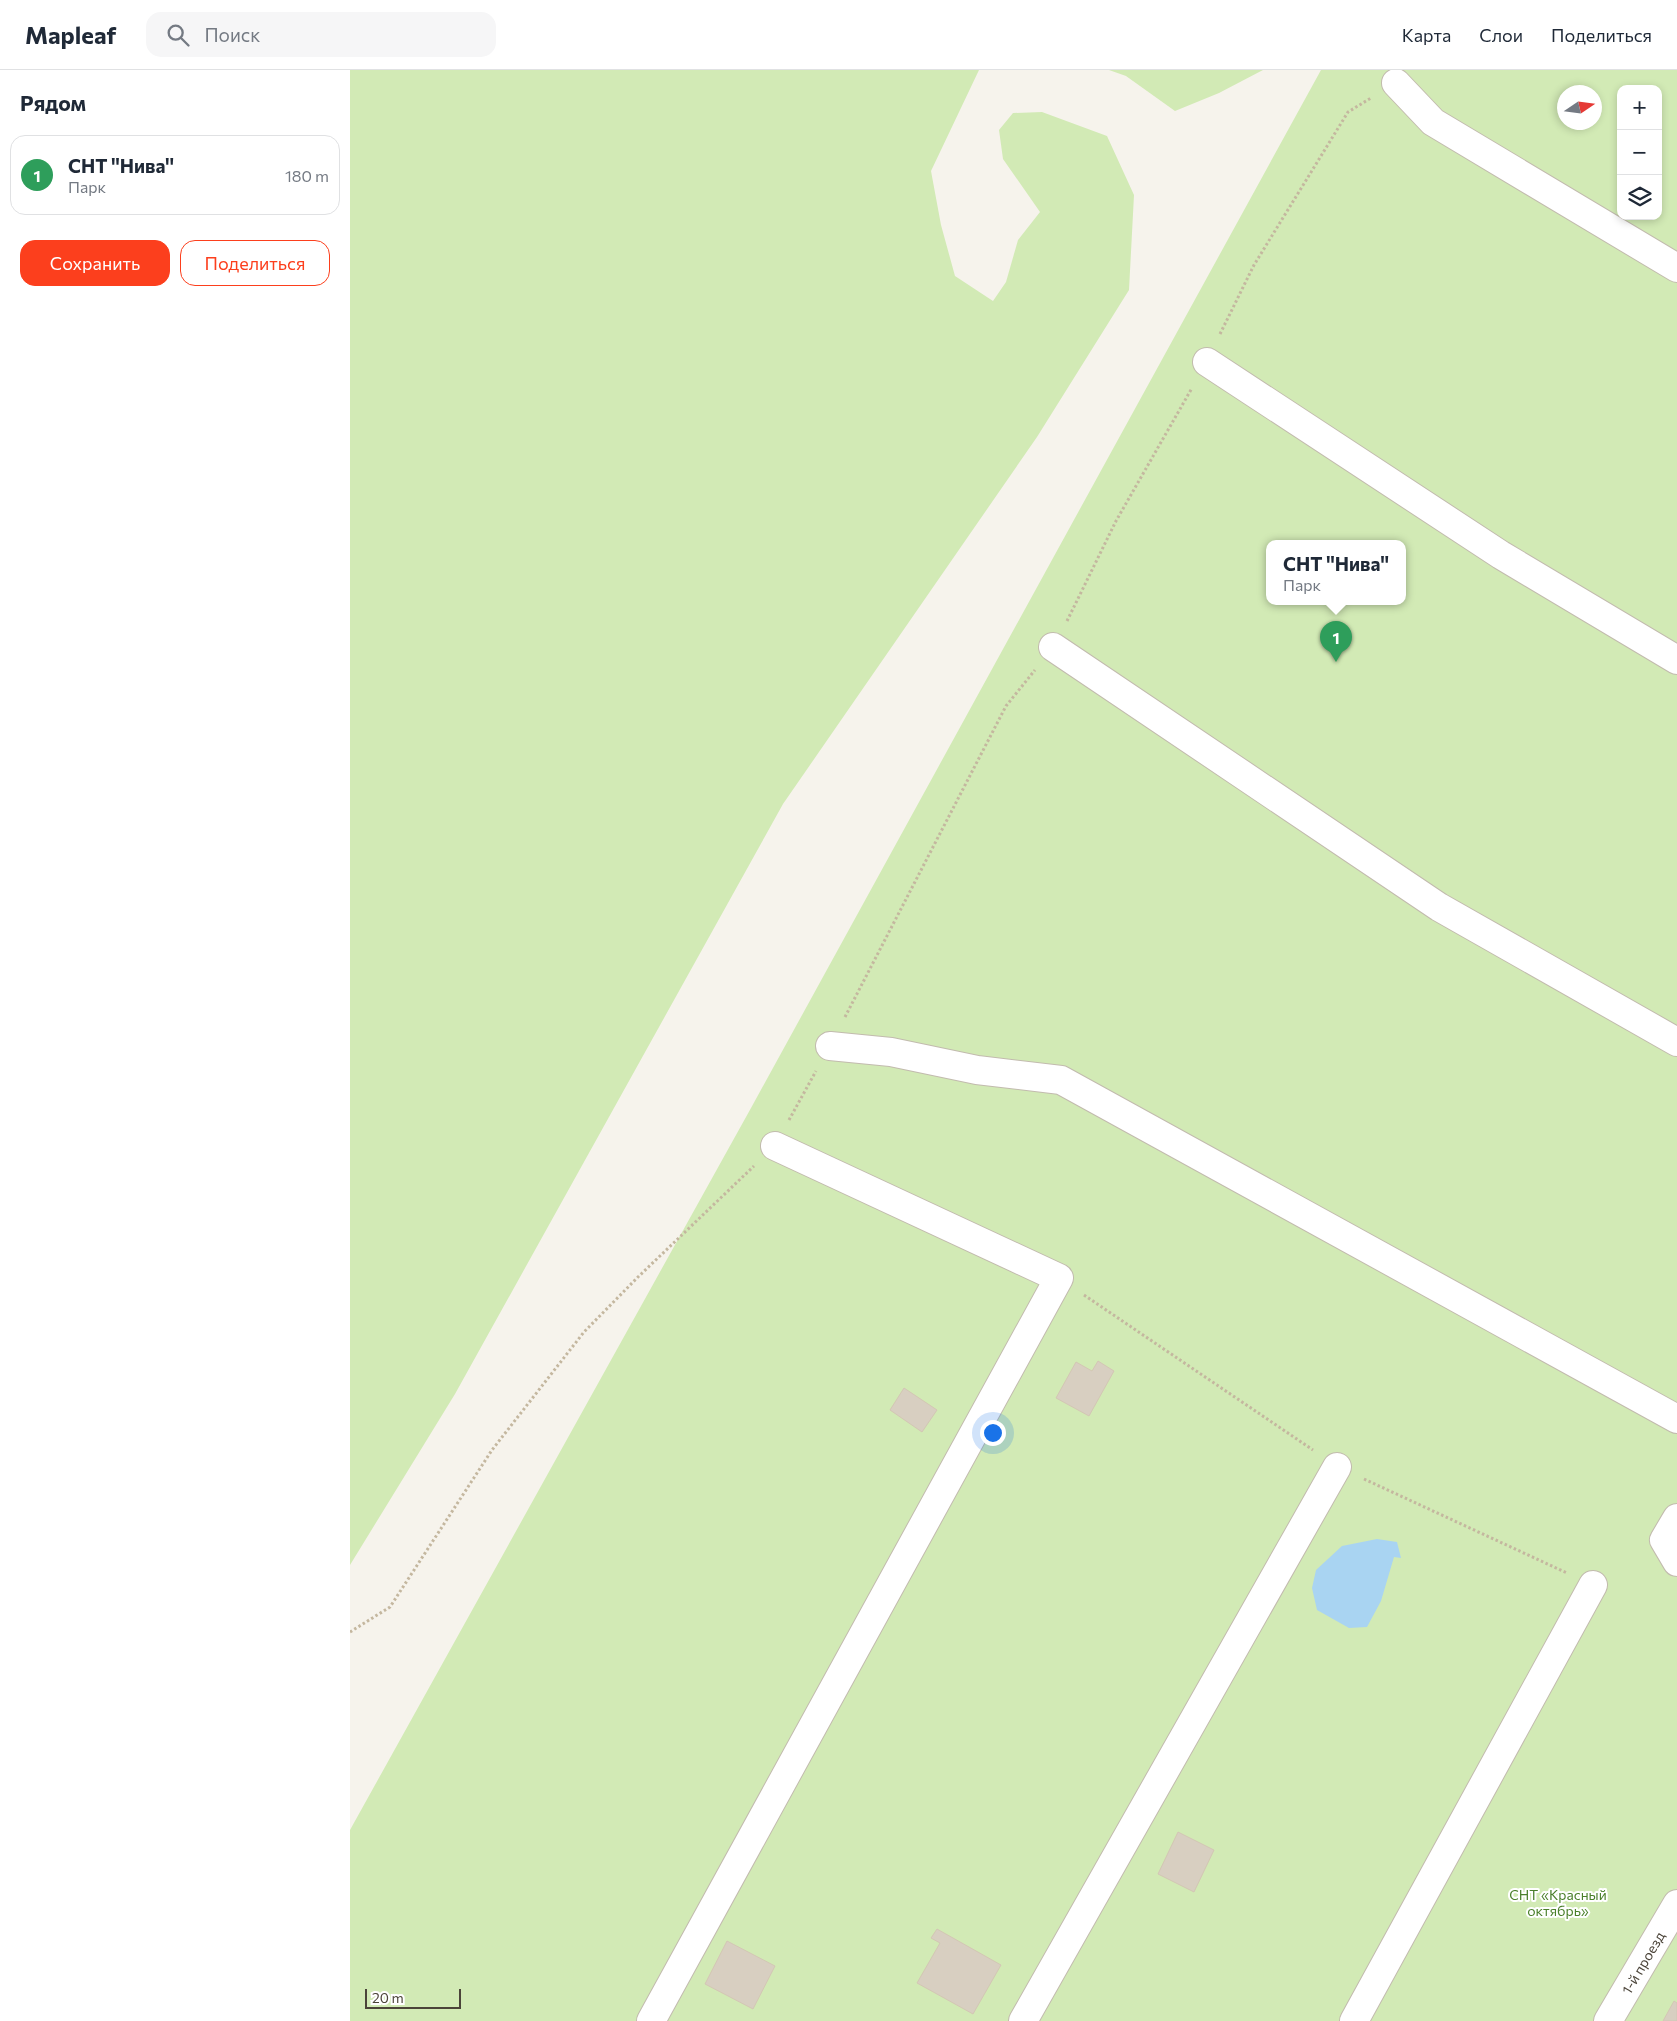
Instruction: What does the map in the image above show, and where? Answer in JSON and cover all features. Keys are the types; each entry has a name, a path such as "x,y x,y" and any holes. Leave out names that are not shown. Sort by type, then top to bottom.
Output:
{"street":[{"path":"1396,83 1433,122 1677,268"},
{"path":"1207,362 1501,555 1677,660"},
{"path":"1053,647 1439,907 1677,1042"},
{"path":"830,1046 891,1052 977,1070 1061,1080 1677,1419"},
{"path":"651,2021 1059,1278 775,1146"},
{"path":"1023,2021 1337,1467"},
{"path":"1677,1518 1664,1540 1677,1562"},
{"path":"1354,2021 1593,1584"},
{"name":"1-й проезд","path":"1608,2021 1677,1904"}],"path":[{"path":"350,1632 390,1607 492,1450 584,1332 638,1277 775,1146 830,1046 1006,706 1053,647 1116,521 1207,362 1254,265 1348,112 1396,83"}],"green space":[{"path":"350,70 979,70 931,171 941,225 955,276 993,301 1006,282 1018,240 1040,212 1003,159 999,130 1013,113 1042,112 1107,136 1134,195 1129,290 1037,437 783,804 455,1394 350,1565"},
{"path":"1109,70 1263,70 1219,93 1175,111 1126,76"},
{"name":"СНТ «Красный октябрь»","path":"1321,70 1677,70 1677,2021 350,2021 350,1830 751,1108"}],"water":[{"path":"1377,1539 1397,1542 1401,1558 1394,1557 1381,1601 1367,1627 1349,1628 1317,1610 1312,1588 1316,1570 1342,1546"}],"building":[{"path":"1098,1361 1114,1371 1089,1416 1056,1398 1076,1362 1092,1371"},
{"path":"904,1388 937,1410 922,1432 890,1410"},
{"path":"1178,1832 1214,1850 1194,1892 1158,1874"},
{"path":"937,1929 1001,1965 973,2014 917,1983 940,1943 931,1938"},
{"path":"727,1941 775,1966 753,2009 705,1984"},
{"path":"1674,2001 1677,2003 1677,2021 1663,2021"}],"place":[{"name":"СНТ ''Нива''","path":"1336,662"}]}
